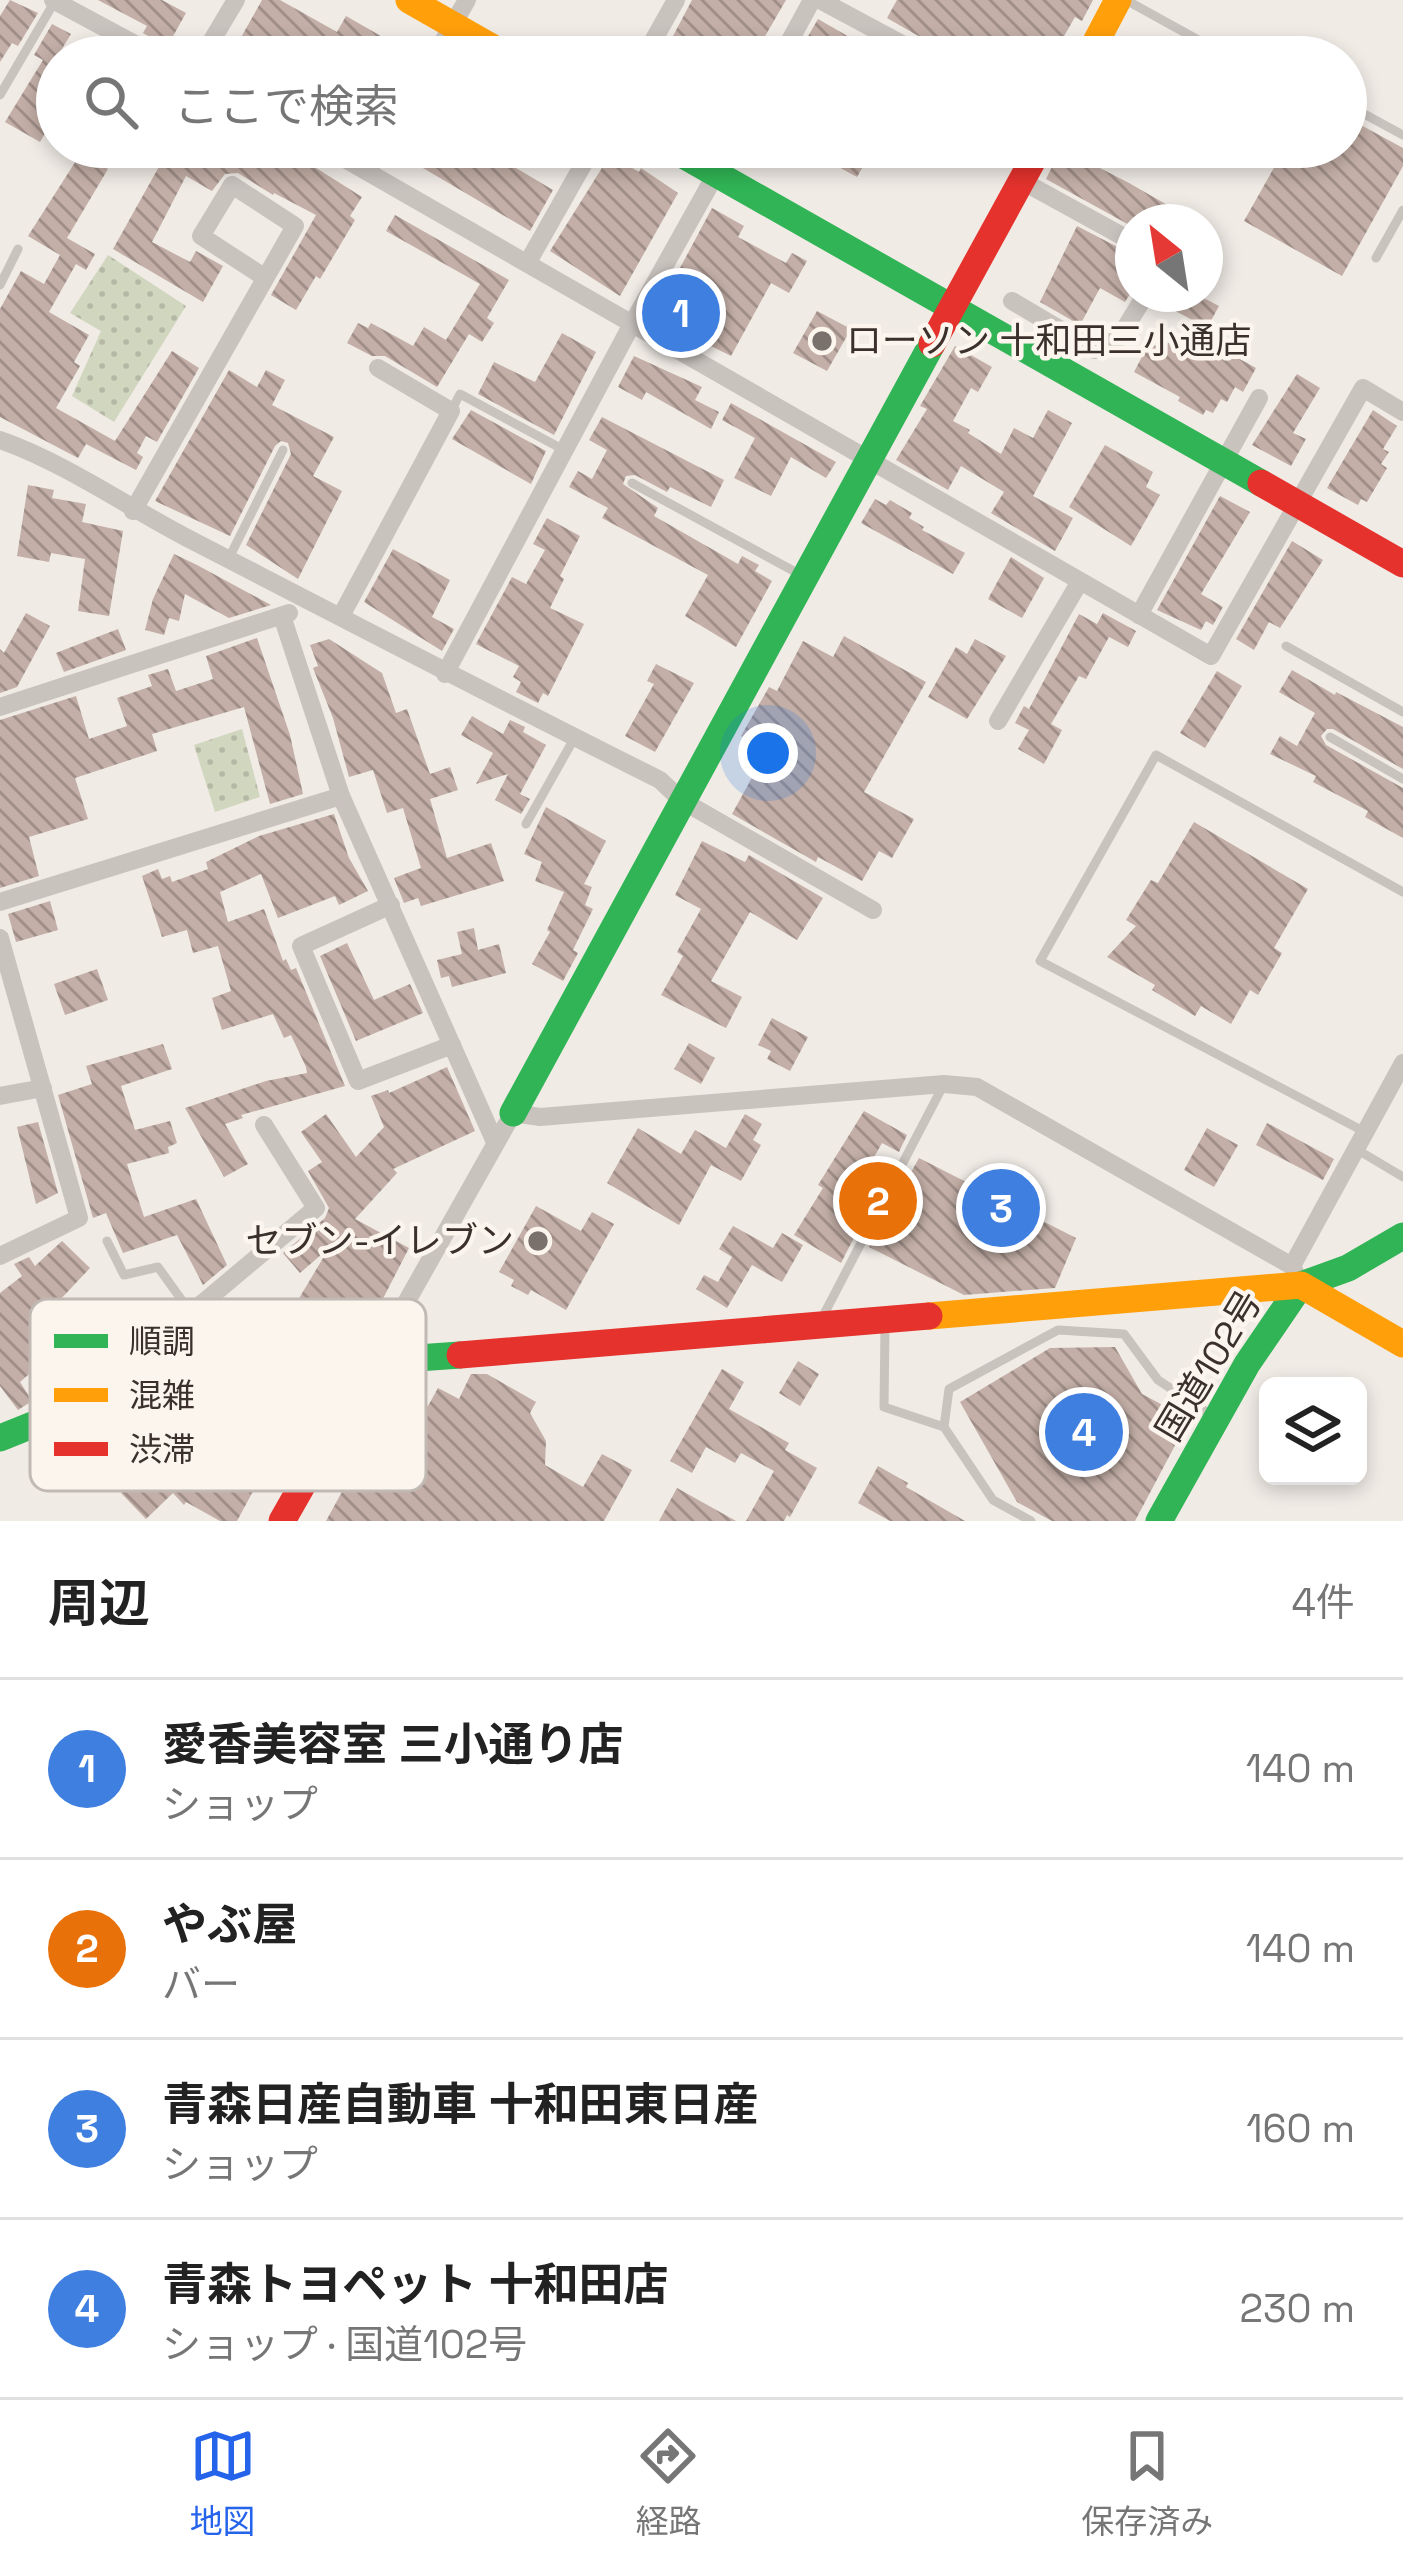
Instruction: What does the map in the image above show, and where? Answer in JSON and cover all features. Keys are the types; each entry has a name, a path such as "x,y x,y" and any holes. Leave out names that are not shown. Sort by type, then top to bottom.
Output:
{"main road":[{"path":"410,0 472,36"},
{"path":"1101,36 1122,0"},
{"path":"706,168 1403,564"},
{"path":"513,1113 1029,168"},
{"name":"国道102号","path":"1160,1521 1297,1276 1348,1268 1403,1236"},
{"path":"426,1358 1297,1276 1403,1345"},
{"path":"0,1438 30,1426"},
{"path":"282,1521 299,1491"}],"street":[{"path":"87,18 97,0"},
{"path":"215,36 236,0"},
{"path":"446,36 467,0"},
{"path":"656,36 676,0"},
{"path":"794,36 816,0 885,36"},
{"path":"54,1 120,36"},
{"path":"362,168 1211,656 1363,388 1403,412"},
{"path":"528,262 581,168"},
{"path":"445,674 719,168"},
{"path":"1022,182 1115,232"},
{"path":"133,511 295,226 232,185 201,236 264,277"},
{"path":"1012,301 1095,350 1119,338 1135,312"},
{"path":"341,616 451,411 377,368"},
{"path":"1139,615 1259,398"},
{"path":"0,440 23,448 133,511 445,674 660,780 681,800 873,910"},
{"path":"998,721 1079,583"},
{"path":"0,707 282,616 307,600"},
{"path":"282,616 340,796 495,1142"},
{"path":"0,902 340,796"},
{"path":"391,905 301,946 358,1082 452,1045"},
{"path":"0,938 79,1218 0,1256"},
{"path":"408,1299 513,1113 540,1117 944,1084 977,1087 1297,1276 1360,1140 1403,1063"},
{"path":"0,1096 43,1088"},
{"path":"208,1299 316,1208 264,1125"}],"lane":[{"path":"1122,0 1190,36"},
{"path":"0,95 54,1"},
{"path":"1367,115 1403,135"},
{"path":"1376,259 1403,211"},
{"path":"0,285 18,249"},
{"path":"451,411 460,394 564,450"},
{"path":"228,560 283,450"},
{"path":"632,483 803,577"},
{"path":"1286,646 1403,712"},
{"path":"526,824 574,737"},
{"path":"1330,737 1403,779"},
{"path":"1403,892 1156,755 1040,961 1360,1140 1403,1178"},
{"path":"819,1323 944,1084"},
{"path":"107,1240 124,1275 158,1268 181,1299"},
{"path":"886,1318 884,1407 944,1427 993,1500 1031,1521"},
{"path":"944,1427 949,1389 1058,1330 1124,1334 1158,1381 1217,1418"}],"green space":[{"path":"108,255 186,306 114,422 72,396 101,331 70,313"},
{"path":"242,729 260,797 215,812 194,745"}],"building":[{"path":"10,0 38,13 18,46 12,43 0,62 0,16"},
{"path":"98,0 162,0 186,13 173,36 148,36 143,33 147,26"},
{"path":"262,0 280,0 337,32 346,16 381,36 242,36"},
{"path":"692,0 786,0 765,36 673,36"},
{"path":"897,0 1093,0 1082,21 1075,17 1064,36 918,36 887,18"},
{"path":"818,19 847,36 808,36"},
{"path":"52,24 71,34 70,36 45,36"},
{"path":"36,71 36,140 5,122"},
{"path":"1367,128 1403,148 1403,166 1342,276 1244,221 1274,168 1367,168"},
{"path":"71,168 108,169 67,238 95,254 86,270 76,264 49,312 89,335 74,362 80,366 56,408 115,441 172,351 199,368 157,442 146,436 137,453 143,457 136,470 86,444 78,458 0,417 0,309 21,271 44,284 60,255 28,236"},
{"path":"158,168 316,168 362,197 350,216 355,220 296,310 271,295 316,215 238,173 225,174 212,191 186,176 152,242 190,262 196,251 223,266 203,302 113,249"},
{"path":"423,168 516,168 553,190 530,231"},
{"path":"602,168 639,172 641,168 678,193 620,296 550,251"},
{"path":"840,168 862,168 857,177"},
{"path":"1051,168 1100,168 1166,204 1115,204 1115,217 1046,179"},
{"path":"712,208 744,226 738,237 786,263 792,253 807,261 789,293 771,283 731,356 659,320 670,301 664,298"},
{"path":"395,215 509,280 487,318 494,323 482,342 469,334 437,387 385,356 372,356 347,343 358,323 368,328 371,323 413,346 424,327 446,340 480,284 386,231"},
{"path":"1077,226 1115,246 1115,296 1100,288 1080,325 1040,302"},
{"name":"ローソン 十和田三小通店","path":"817,311 851,329 827,371 793,353"},
{"path":"1177,312 1216,312 1207,328"},
{"path":"562,333 596,352 554,435 478,394 494,362 535,382"},
{"path":"1200,337 1256,368 1243,392 1235,387 1227,402 1221,399 1213,413 1206,410 1203,415 1134,372 1147,347"},
{"path":"955,346 992,367 978,392 971,388 953,421 968,433 1001,454 1014,428 1033,438 1048,410 1072,423 1033,496 1073,518 1055,551 991,513 1004,492 961,466 948,490 896,460 927,409 920,406"},
{"path":"634,356 702,387 695,400 719,412 711,429 646,392 642,400 618,387"},
{"path":"229,370 257,387 266,370 285,380 272,405 334,437 313,476 342,491 298,579 246,545 291,454 288,443 275,446 230,536 155,501"},
{"path":"1297,374 1320,388 1293,433 1306,439 1291,466 1252,445"},
{"path":"731,403 836,462 826,478 791,457 771,496 734,478 755,438 722,420"},
{"path":"471,410 546,451 531,484 452,439"},
{"path":"1373,410 1397,426 1383,449 1389,452 1381,464 1387,468 1367,502 1361,499 1358,505 1327,488"},
{"path":"602,417 724,480 711,507 635,475 626,476 623,484 658,508 654,516 738,564 742,556 759,565 755,571 772,581 736,647 685,616 708,575 602,518 608,508 569,487 578,471 592,479 607,450 589,440"},
{"path":"1105,445 1153,472 1146,487 1160,495 1131,546 1069,507"},
{"path":"28,485 54,490 52,498 86,504 82,522 123,531 109,616 78,611 85,559 51,553 49,562 17,556"},
{"path":"1220,496 1250,512 1201,594 1223,607 1213,625 1206,621 1201,630 1157,610"},
{"path":"875,499 886,505 890,500 912,513 909,518 922,530 965,553 953,574 861,523"},
{"path":"547,518 580,536 550,608 584,624 548,696 543,693 538,703 516,692 521,682 513,677 519,666 476,644 512,577 526,584 545,550 533,544"},
{"path":"1292,541 1323,560 1280,628 1269,622 1254,650 1236,639"},
{"path":"393,549 450,580 432,617 454,629 442,651 364,602"},
{"path":"174,554 271,605 229,618 185,594 179,621 169,618 164,635 145,630"},
{"path":"1011,557 1044,578 1022,618 988,599"},
{"path":"26,613 50,626 17,687 0,693 0,649 4,653"},
{"path":"1103,613 1136,631 1128,647 1109,637 1086,679 1079,676 1051,724 1062,730 1044,764 1018,749 1029,730 1015,723 1024,706 1029,709 1079,614 1097,624"},
{"path":"118,629 126,650 64,672 56,653"},
{"path":"844,636 926,682 864,792 914,819 892,858 879,851 862,881 818,857 816,862 732,814 767,750 741,736 769,687 777,691 803,641 833,657"},
{"path":"257,638 290,735 303,794 270,804 244,707 152,734 157,751 75,778 88,819 29,837 39,876 0,888 0,720 76,696 89,739 127,726 117,698 152,686 148,675 168,669 176,691 213,679 206,656"},
{"path":"329,639 382,673 396,713 407,709 430,774 450,767 458,790 430,799 447,858 491,843 504,881 421,906 418,898 404,903 394,878 421,868 403,808 387,813 373,770 349,777 313,668 318,666 310,645"},
{"path":"975,639 1006,656 967,719 928,697 956,647 967,654"},
{"path":"656,664 694,683 655,752 625,736 654,684 647,681"},
{"path":"1292,670 1403,727 1403,769 1333,729 1321,736 1326,745 1403,788 1403,838 1365,817 1368,811 1313,782 1316,776 1270,754 1280,736 1297,746 1315,713 1279,692"},
{"path":"1217,671 1242,686 1205,748 1180,733"},
{"path":"472,716 503,734 510,720 546,745 520,794 530,799 521,814 495,800 508,774 476,784 493,753 461,735"},
{"path":"546,807 606,841 584,884 592,887 585,905 593,909 563,981 532,964 564,892 535,881 542,862 524,854"},
{"path":"334,814 349,858 368,891 339,905 335,896 278,918 261,874 220,892 228,922 264,909 283,961 291,970 296,968 345,1086 241,1115 243,1118 225,1124 248,1164 224,1177 185,1108 266,1081 307,1073 306,1067 291,1035 284,1038 273,1014 222,1030 212,998 231,991 218,946 193,953 187,930 162,937 142,876 158,869 162,879 170,876 172,882 208,869 206,862 259,836"},
{"path":"1194,822 1308,889 1274,948 1282,953 1258,995 1250,990 1231,1024 1201,1006 1195,1016 1107,957 1136,926 1126,920 1151,880 1158,883"},
{"path":"702,841 745,862 749,855 823,898 797,940 750,912 711,981 742,997 726,1028 661,995 683,956 677,952 701,909 675,895"},
{"path":"50,901 58,930 16,942 8,914"},
{"path":"474,928 478,950 499,944 506,973 452,987 449,976 441,978 437,960 462,954 457,932"},
{"path":"347,943 374,1000 410,984 423,1013 356,1041 320,956"},
{"path":"97,969 108,1000 65,1015 54,984"},
{"path":"772,1018 808,1037 790,1071 767,1059 771,1051 758,1045"},
{"path":"689,1043 715,1058 701,1084 674,1069"},
{"path":"163,1044 172,1069 121,1086 135,1130 170,1121 177,1143 168,1147 169,1153 127,1164 144,1217 196,1199 227,1265 203,1285 177,1235 123,1253 106,1213 93,1218 58,1095 92,1084 86,1066"},
{"path":"447,1067 475,1131 393,1169 397,1173 355,1219 409,1248 383,1299 299,1299 329,1248 300,1273 283,1253 325,1218 329,1208 308,1171 322,1162 301,1132 326,1114 356,1157 384,1127 371,1096 389,1093"},
{"path":"864,1111 907,1135 899,1152 882,1143 865,1173 883,1181 841,1263 794,1235 823,1188 818,1185"},
{"path":"745,1114 762,1124 753,1140 761,1145 741,1181 711,1165 679,1225 607,1183 638,1128 681,1154 695,1130 726,1148"},
{"path":"38,1122 58,1193 36,1204 17,1127"},
{"path":"1267,1123 1334,1159 1323,1180 1256,1145"},
{"path":"1207,1128 1238,1145 1214,1187 1184,1170"},
{"path":"919,1158 1076,1238 1055,1288 964,1295 869,1247"},
{"path":"536,1206 581,1231 592,1212 614,1224 566,1310 531,1290 528,1295 511,1286 514,1280 499,1272"},
{"path":"733,1226 773,1248 782,1233 803,1245 782,1282 752,1265 727,1308 696,1289 704,1275 718,1282 732,1257 719,1249"},
{"path":"62,1241 90,1268 61,1299 30,1299 30,1373 20,1382 30,1402 18,1410 0,1386 0,1293 22,1276 14,1264 29,1257 35,1266"},
{"path":"1115,1347 1142,1394 1189,1419 1135,1521 1052,1521 1017,1502 960,1402 1050,1348"},
{"path":"798,1361 819,1374 800,1406 779,1393"},
{"path":"722,1369 744,1382 729,1409 789,1443 785,1450 817,1468 784,1521 746,1521 774,1471 741,1453 735,1463 706,1447 692,1473 670,1461"},
{"path":"471,1374 487,1374 536,1402 530,1413 546,1441 545,1465 583,1487 602,1454 632,1470 604,1521 326,1521 342,1491 426,1491 426,1405 438,1388 459,1399"},
{"path":"878,1466 965,1521 890,1521 858,1503"},
{"path":"677,1488 736,1521 659,1521"},
{"path":"253,1491 237,1521 220,1521 184,1505 173,1493 146,1519 121,1493"}],"traffic: fast":[{"path":"706,168 1261,483"},
{"path":"513,1113 932,344"},
{"path":"1159,1521 1247,1364 1301,1285 1348,1268 1403,1236"},
{"path":"426,1357 460,1355"},
{"path":"0,1438 30,1426"}],"traffic: slow":[{"path":"409,0 472,36"},
{"path":"1099,36 1118,0"},
{"path":"929,1316 1301,1285 1403,1344"}],"traffic: jam":[{"path":"932,344 1028,168"},
{"path":"1261,483 1403,564"},
{"path":"460,1355 929,1316"},
{"path":"282,1521 299,1491"}],"place":[{"name":"愛香美容室 三小通り店","path":"681,313"},
{"name":"ローソン 十和田三小通店","path":"822,341"},
{"name":"やぶ屋","path":"878,1201"},
{"name":"青森日産自動車 十和田東日産","path":"1001,1208"},
{"name":"セブン-イレブン","path":"538,1241"},
{"name":"青森トヨペット 十和田店","path":"1084,1432"}]}
